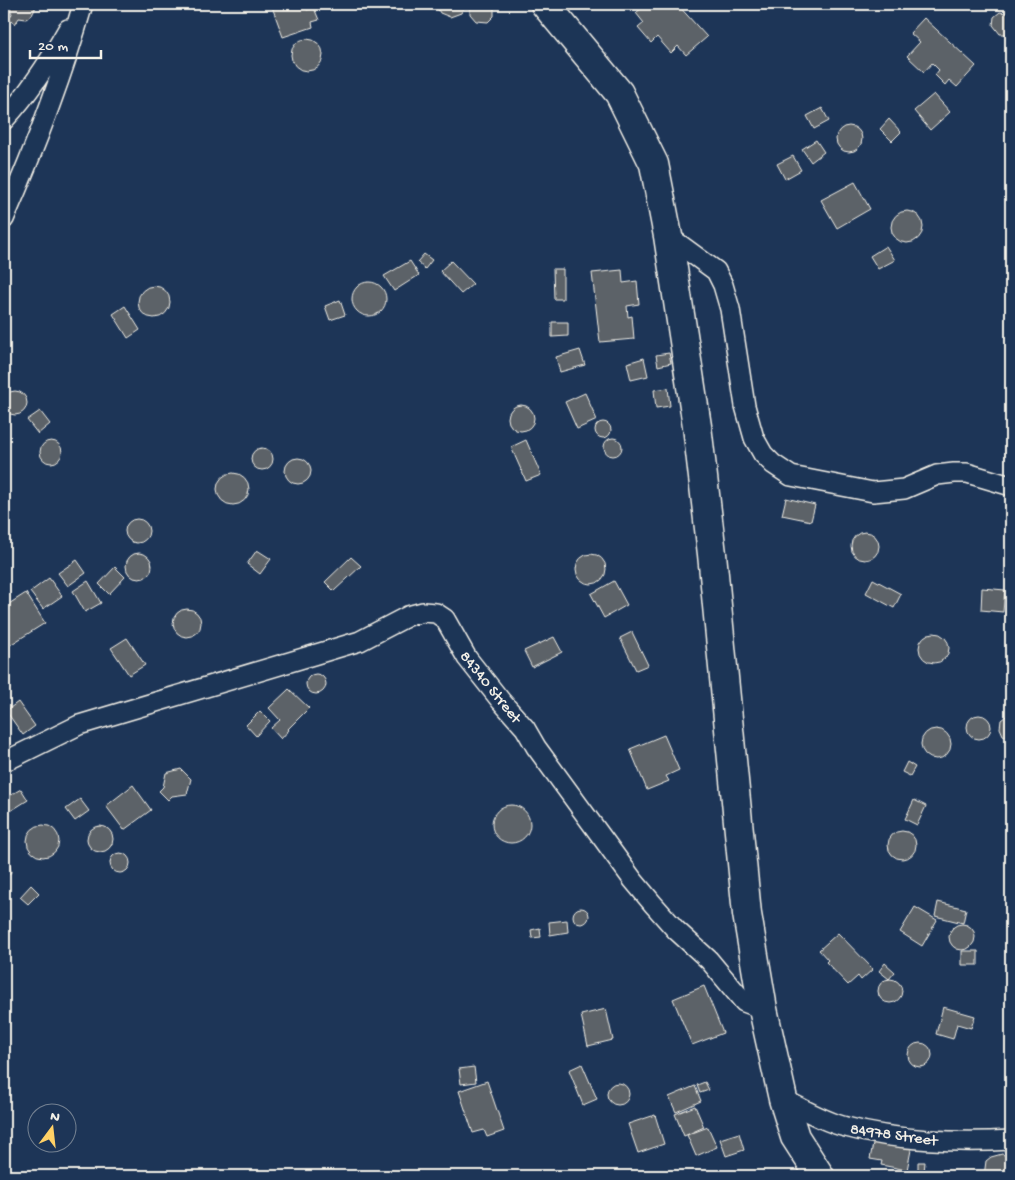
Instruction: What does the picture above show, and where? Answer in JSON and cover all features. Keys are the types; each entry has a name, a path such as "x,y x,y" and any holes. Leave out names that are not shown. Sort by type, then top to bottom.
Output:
{"street":[{"path":"4,120 51,59 83,4"},
{"path":"4,219 64,72 83,4"},
{"path":"545,4 619,93 654,164 668,236 698,436 713,564 747,914 763,1009 783,1100 795,1137 820,1176"},
{"path":"668,236 716,271 724,285 730,309 747,414 754,438 763,454 773,464 792,476 873,492 904,489 937,475 954,473 967,473 1011,486"},
{"name":"84340 Street","path":"10,760 79,724 360,641 408,616 423,612 436,613 450,626 467,658 501,701 526,728 536,747 633,880 676,930 709,960 744,1002 763,1009"},
{"name":"84978 Street","path":"783,1100 846,1127 909,1138 974,1142 1011,1140"}],"building":[{"path":"9,4 35,4 35,9 32,15 26,19 19,18 15,24 8,19 12,14"},
{"path":"271,4 305,4 307,10 314,8 319,20 312,22 313,27 283,37"},
{"path":"435,4 466,4 461,13 450,17 440,13"},
{"path":"470,4 494,4 494,16 488,22 476,21 470,14"},
{"path":"646,4 677,4 707,37 686,55 678,46 671,53 657,37 651,43 638,28 644,23 636,13"},
{"path":"1000,12 1011,14 1011,32 1007,34 1000,34 993,25 994,17"},
{"path":"924,18 976,66 957,87 949,80 945,85 935,75 939,70 932,63 924,72 907,56 920,42 910,33"},
{"path":"307,39 318,44 323,55 318,66 307,71 296,66 291,55 296,44"},
{"path":"934,94 950,112 930,130 914,111"},
{"path":"822,108 829,121 814,129 807,116"},
{"path":"889,119 901,132 892,141 880,129"},
{"path":"849,126 858,130 862,139 858,148 849,152 840,148 836,139 840,130"},
{"path":"816,140 824,152 811,162 802,149"},
{"path":"793,156 801,170 785,179 777,164"},
{"path":"855,182 870,209 837,228 821,200"},
{"path":"907,211 913,212 918,216 922,221 922,233 918,238 913,242 907,243 901,242 896,238 892,233 891,227 892,221 896,216 901,212"},
{"path":"886,246 895,260 878,269 870,256"},
{"path":"424,254 432,260 425,269 417,262"},
{"path":"410,261 419,275 394,291 384,276"},
{"path":"451,261 473,284 461,294 440,271"},
{"path":"553,269 563,269 563,299 554,299"},
{"path":"622,270 623,283 637,281 639,304 627,306 628,317 632,316 634,339 600,342 592,273"},
{"path":"369,282 376,283 381,287 385,292 385,306 381,311 376,315 369,316 362,315 357,311 353,306 352,299 353,292 357,287 362,283"},
{"path":"154,286 160,287 165,291 169,296 169,308 165,313 160,317 154,318 148,317 143,313 139,308 138,302 139,296 143,291 148,287"},
{"path":"340,300 345,315 330,320 325,306"},
{"path":"125,306 140,330 128,338 113,314"},
{"path":"552,322 568,322 568,336 552,337"},
{"path":"580,350 585,365 560,372 556,357"},
{"path":"669,353 671,363 658,366 656,355"},
{"path":"644,358 648,376 631,380 627,363"},
{"path":"668,388 670,406 656,408 654,390"},
{"path":"15,391 24,394 27,403 24,412 15,415 6,412 3,403 6,394"},
{"path":"585,393 597,420 577,429 565,402"},
{"path":"521,405 530,409 534,418 530,427 521,431 512,427 508,418 512,409"},
{"path":"40,411 50,424 38,434 27,420"},
{"path":"603,422 609,424 611,430 609,436 603,438 597,436 595,430 597,424"},
{"path":"609,438 617,438 622,443 620,454 609,456 604,451 604,443"},
{"path":"526,440 541,475 526,481 511,447"},
{"path":"51,441 59,444 62,452 59,460 51,463 43,460 40,452 43,444"},
{"path":"258,448 266,448 273,455 273,463 266,470 258,470 251,463 251,455"},
{"path":"298,458 307,462 311,471 307,480 298,484 289,480 285,471 289,462"},
{"path":"233,473 239,474 244,478 248,483 248,495 244,500 239,504 233,505 227,504 222,500 218,495 217,489 218,483 222,478 227,474"},
{"path":"786,498 815,505 811,521 782,515"},
{"path":"137,519 146,522 149,531 146,540 137,543 128,540 125,531 128,522"},
{"path":"865,532 875,536 879,546 875,556 865,560 855,556 851,546 855,536"},
{"path":"1007,546 1011,546 1011,573 1008,573"},
{"path":"257,550 271,559 260,574 247,564"},
{"path":"139,553 148,557 152,566 148,575 139,579 130,575 126,566 130,557"},
{"path":"591,554 601,559 606,569 601,579 591,584 581,579 576,569 581,559"},
{"path":"351,557 361,566 334,591 325,582"},
{"path":"77,560 86,573 68,586 58,573"},
{"path":"115,567 125,577 109,594 99,584"},
{"path":"49,578 62,596 43,609 30,592"},
{"path":"873,579 901,594 894,608 866,593"},
{"path":"88,581 101,603 85,612 73,591"},
{"path":"614,581 627,605 604,618 591,594"},
{"path":"982,588 1005,590 1003,612 981,610"},
{"path":"26,593 45,623 10,645 4,635 4,607"},
{"path":"187,609 197,613 201,623 197,633 187,637 177,633 173,623 177,613"},
{"path":"632,632 648,665 636,670 620,638"},
{"path":"934,633 945,637 949,648 945,659 934,663 923,659 919,648 923,637"},
{"path":"554,637 562,652 532,667 524,651"},
{"path":"127,638 145,665 129,675 111,648"},
{"path":"312,674 320,674 326,680 326,688 320,694 312,694 306,688 306,680"},
{"path":"289,689 309,708 288,729 281,739 271,728 280,720 269,708"},
{"path":"18,702 35,726 23,735 6,711"},
{"path":"260,711 270,721 256,736 246,725"},
{"path":"1010,713 1011,739 1003,735 1000,728 1001,720"},
{"path":"979,715 987,719 991,727 987,735 979,739 971,735 967,727 971,719"},
{"path":"936,729 947,733 951,744 947,755 936,759 925,755 921,744 925,733"},
{"path":"664,735 679,770 666,776 669,781 647,790 630,749"},
{"path":"907,762 915,767 910,776 902,772"},
{"path":"181,769 191,779 187,794 172,796 168,800 159,791 163,787 166,773"},
{"path":"133,785 151,810 124,830 106,806"},
{"path":"21,789 28,800 4,815 4,799"},
{"path":"80,799 89,811 75,821 66,809"},
{"path":"914,800 926,806 917,825 905,819"},
{"path":"511,805 525,810 530,824 525,838 511,843 497,838 492,824 497,810"},
{"path":"43,825 49,826 54,830 58,835 58,847 54,852 49,856 43,857 37,856 32,852 28,847 27,841 28,835 32,830 37,826"},
{"path":"100,826 109,830 113,839 109,848 100,852 91,848 87,839 91,830"},
{"path":"902,831 912,835 916,845 912,855 902,859 892,855 888,845 892,835"},
{"path":"120,853 127,856 130,863 127,870 120,873 113,870 110,863 113,856"},
{"path":"4,860 10,865 11,872 4,881"},
{"path":"31,885 39,893 28,904 20,897"},
{"path":"938,902 966,909 963,923 935,916"},
{"path":"915,907 937,920 922,946 900,932"},
{"path":"581,908 587,910 589,916 587,922 581,924 575,922 573,916 575,910"},
{"path":"567,920 568,932 550,935 549,922"},
{"path":"962,924 971,928 975,937 971,946 962,950 953,946 949,937 953,928"},
{"path":"540,928 541,937 532,938 531,930"},
{"path":"838,933 873,969 861,980 858,976 848,985 826,962 828,960 819,950"},
{"path":"962,951 978,951 978,965 962,965"},
{"path":"885,963 895,972 889,979 879,971"},
{"path":"890,979 898,983 902,991 898,999 890,1003 882,999 878,991 882,983"},
{"path":"704,986 723,1033 692,1045 673,999"},
{"path":"943,1007 975,1016 971,1028 957,1024 953,1039 936,1034"},
{"path":"606,1009 613,1040 588,1046 581,1015"},
{"path":"920,1043 929,1046 932,1055 929,1064 920,1067 911,1064 908,1055 911,1046"},
{"path":"582,1064 597,1099 583,1105 569,1070"},
{"path":"474,1067 476,1082 461,1084 459,1069"},
{"path":"487,1081 504,1131 487,1137 484,1130 473,1133 459,1091"},
{"path":"705,1082 709,1090 700,1093 697,1085"},
{"path":"618,1083 626,1086 629,1094 626,1102 618,1105 610,1102 607,1094 610,1086"},
{"path":"695,1086 701,1101 676,1112 669,1097"},
{"path":"695,1106 704,1127 684,1136 675,1114"},
{"path":"655,1115 664,1144 638,1153 628,1124"},
{"path":"708,1127 717,1147 696,1156 687,1135"},
{"path":"739,1133 744,1150 726,1156 720,1139"},
{"path":"874,1139 912,1145 907,1170 881,1165 882,1161 870,1159"},
{"path":"1002,1154 1011,1158 1011,1176 984,1176 986,1161 991,1157"},
{"path":"918,1162 925,1162 924,1172 918,1172"}]}
